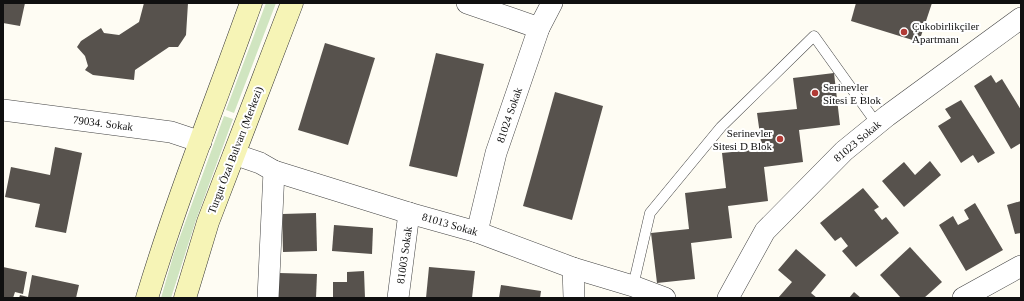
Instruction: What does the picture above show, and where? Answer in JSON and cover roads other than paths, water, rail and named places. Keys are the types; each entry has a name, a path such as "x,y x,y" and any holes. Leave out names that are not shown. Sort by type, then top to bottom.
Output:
{"main road":[{"path":"148,298 161,253 251,3"},
{"name":"Turgut Özal Bulvarı (Merkezi)","path":"185,298 208,222 292,3"}],"street":[{"path":"467,3 539,28"},
{"name":"81024 Sokak","path":"477,232 496,153 539,28 552,3"},
{"name":"81023 Sokak","path":"728,298 766,231 844,151 877,124 1021,18"},
{"name":"79034. Sokak","path":"3,110 171,132 201,142"},
{"name":"81013 Sokak","path":"234,154 260,163 274,171 409,213 477,232 573,268 633,286 665,298"},
{"path":"268,298 274,171"},
{"name":"81003 Sokak","path":"398,298 409,213"},
{"path":"963,298 1021,266"},
{"path":"573,268 574,298"}],"lane":[{"path":"633,286 650,214 721,127 814,36 877,124"}],"place":[{"name":"Çukobirlikçiler Apartmanı","path":"904,32"},
{"name":"Serinevler Sitesi E Blok","path":"815,93"},
{"name":"Serinevler Sitesi D Blok","path":"780,139"}]}
